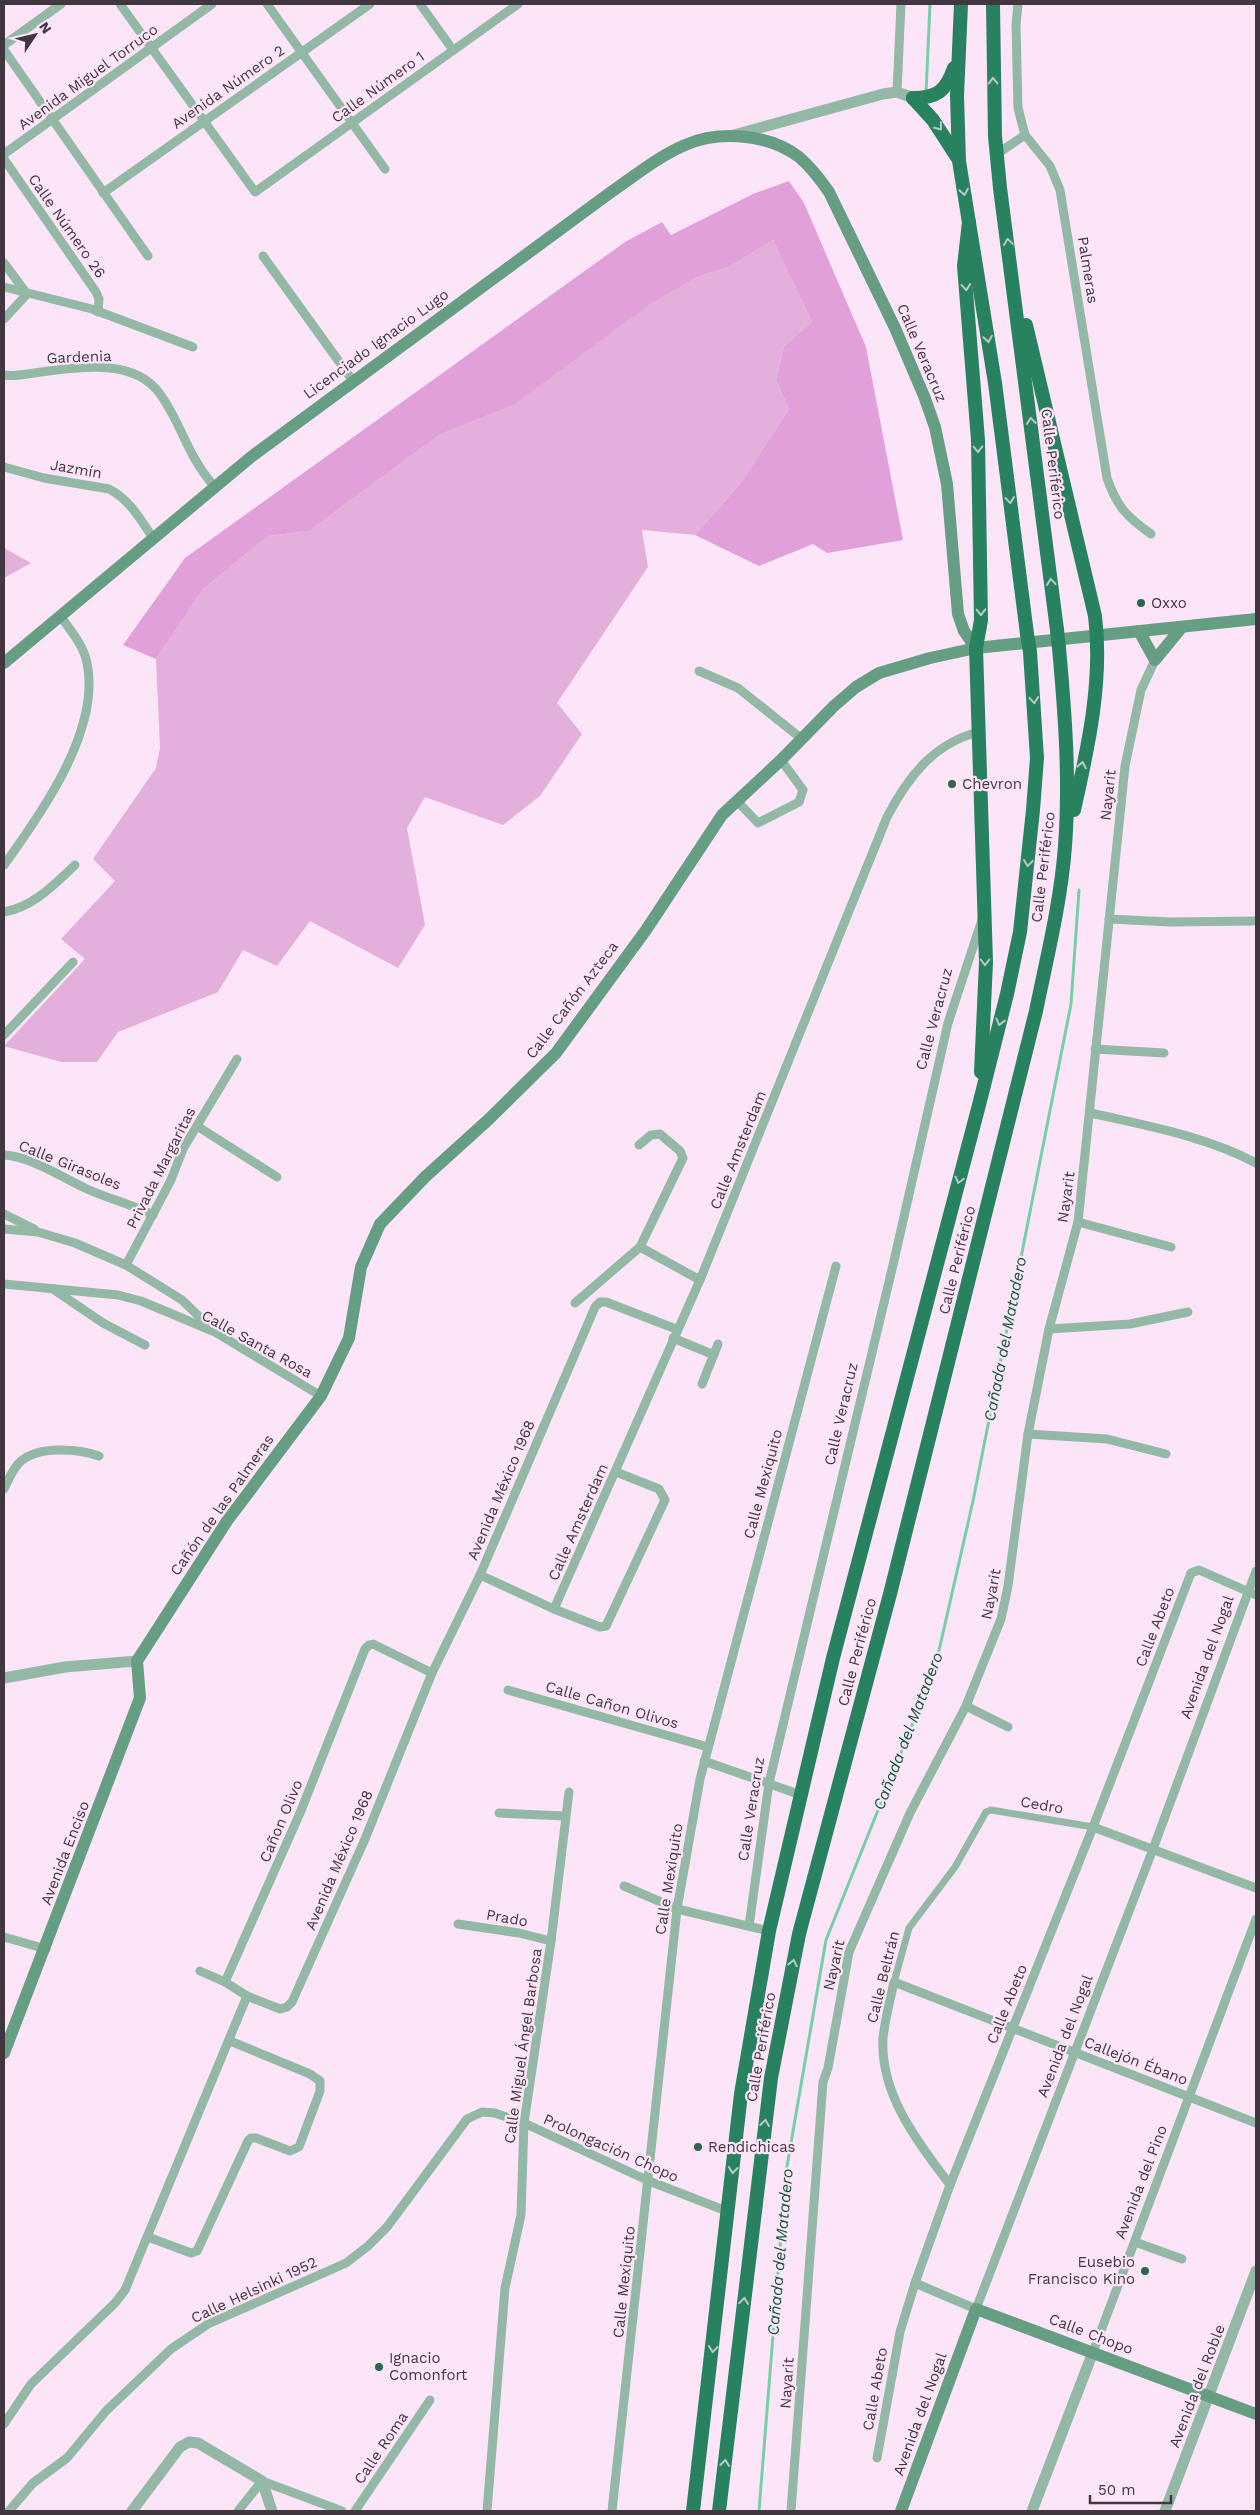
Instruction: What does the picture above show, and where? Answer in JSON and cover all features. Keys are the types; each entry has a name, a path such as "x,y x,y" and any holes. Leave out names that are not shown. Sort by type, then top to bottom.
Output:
{"highway":[{"name":"Calle Periférico","path":"693,2511 729,2212 741,2094 768,1931 833,1658 1007,994 1020,932 1025,895 1037,758 1030,652 994,383 959,160 958,57 961,4"},
{"name":"Calle Periférico","path":"719,2511 771,2078 799,1934 890,1594 1036,1011 1053,931 1065,848 1068,764 1059,648 997,154 993,77 993,4"},
{"path":"913,98 928,98 943,89 949,83 958,57"},
{"path":"913,98 943,133 959,160"},
{"path":"969,222 964,266 978,440 981,620 976,648 985,913 984,1007 979,1105"},
{"path":"1012,270 1037,363 1097,634 1098,668 1093,707 1065,848"}],"main road":[{"name":"Licenciado Ignacio Lugo","path":"4,663 61,617 214,486 353,381 656,162 687,144 733,136"},
{"name":"Calle Veracruz","path":"733,136 780,146 810,167 829,192 890,320 924,396 942,454 947,484 958,614 964,631 976,648"},
{"name":"Calle Cañón Azteca","path":"321,1396 350,1338 361,1267 380,1224 425,1177 488,1120 556,1053 646,930 722,815 856,687 879,673 930,658 976,648 1256,619"},
{"path":"1139,631 1155,660 1182,627"},
{"name":"Cañón de las Palmeras","path":"136,1661 226,1521 321,1396"},
{"name":"Avenida Enciso","path":"4,2053 46,1949 140,1698 136,1661"},
{"name":"Calle Chopo","path":"976,2309 1256,2414"},
{"name":"Avenida del Nogal","path":"901,2511 976,2309"}],"street":[{"path":"4,45 60,4"},
{"path":"120,4 202,122"},
{"name":"Avenida Miguel Torruco","path":"4,154 212,4"},
{"path":"267,4 386,169"},
{"name":"Avenida Número 2","path":"103,193 370,4"},
{"path":"420,4 453,50"},
{"name":"Calle Número 1","path":"202,122 255,192 518,4"},
{"path":"897,92 902,4"},
{"name":"Palmeras","path":"1018,4 1016,26 1018,108 1025,135 1050,166 1060,190 1107,478 1120,507 1130,518 1151,534"},
{"path":"4,50 148,256"},
{"path":"733,136 897,92 913,98"},
{"path":"997,154 1025,135"},
{"name":"Calle Número 26","path":"4,159 96,292 100,299 98,312"},
{"path":"263,256 353,381"},
{"path":"4,263 27,294"},
{"path":"4,287 98,312 193,347"},
{"path":"4,319 27,294"},
{"name":"Gardenia","path":"4,375 68,369 108,368 125,370 142,376 160,394 192,457 214,486"},
{"name":"Jazmín","path":"4,467 44,478 109,489 117,493 133,509 153,538"},
{"path":"4,865 58,784 82,726 88,703 87,662 78,642 61,617"},
{"name":"Nayarit","path":"791,2511 823,2082 828,2068 849,1952 910,1813 966,1706 1001,1619 1008,1586 1028,1434 1049,1329 1078,1222 1125,766 1141,690 1155,660"},
{"path":"699,670 738,688 802,739"},
{"name":"Calle Amsterdam","path":"554,1609 616,1472 674,1334 700,1280 887,817 900,792 928,759 951,741 978,732"},
{"path":"737,801 758,823 798,802 803,790 781,760"},
{"path":"4,912 17,910 34,900 75,865"},
{"name":"Calle Veracruz","path":"749,1926 769,1783 886,1294 948,1023 965,966 985,913"},
{"path":"1109,919 1170,922 1256,920"},
{"path":"4,1035 8,1033 73,962"},
{"path":"1095,1049 1164,1053"},
{"name":"Privada Margaritas","path":"126,1265 171,1180 183,1149 236,1059"},
{"path":"1090,1113 1189,1137 1235,1152 1256,1163"},
{"path":"196,1126 277,1177"},
{"path":"574,1303 640,1247 683,1155 660,1134 651,1135 639,1145"},
{"name":"Calle Girasoles","path":"4,1154 40,1166 89,1190 153,1215"},
{"path":"4,1214 38,1232 75,1243 126,1265 182,1300 214,1332"},
{"path":"1078,1222 1171,1247"},
{"path":"4,1229 38,1232"},
{"path":"640,1247 700,1280"},
{"name":"Calle Mexiquito","path":"612,2511 649,2182 676,1909 704,1761 836,1266"},
{"name":"Calle Santa Rosa","path":"4,1284 118,1295 141,1301 214,1332 321,1396"},
{"path":"53,1289 103,1323 145,1345"},
{"name":"Avenida México 1968","path":"247,1996 280,2009 287,2007 292,2002 365,1838 432,1672 480,1575 595,1307 600,1302 606,1302 714,1354"},
{"path":"1049,1329 1130,1324 1188,1312"},
{"path":"702,1384 718,1344"},
{"path":"1028,1434 1107,1439 1166,1454"},
{"path":"4,1489 19,1462 30,1456 64,1450 82,1450 100,1456"},
{"path":"480,1575 554,1609 600,1627 606,1626 665,1500 664,1494 660,1489 616,1472"},
{"name":"Calle Abeto","path":"877,2458 900,2332 915,2283 950,2185 1093,1828 1191,1573 1194,1570 1252,1594"},
{"name":"Avenida del Nogal","path":"976,2309 1252,1594 1256,1571"},
{"name":"Cañon Olivo","path":"225,1982 300,1813 365,1649 369,1645 374,1644 432,1672"},
{"path":"4,1678 65,1667 136,1661"},
{"name":"Calle Cañon Olivos","path":"508,1690 708,1747"},
{"path":"966,1706 1008,1727"},
{"path":"704,1761 801,1795"},
{"name":"Calle Miguel Ángel Barbosa","path":"487,2511 505,2288 522,2215 524,2123 551,1941 569,1792"},
{"name":"Cedro","path":"986,1812 991,1810 1093,1828"},
{"name":"Calle Beltrán","path":"950,2185 923,2148 890,2090 885,2068 883,2040 886,2016 909,1928 954,1867 986,1812"},
{"path":"499,1813 565,1816"},
{"path":"1093,1828 1256,1888"},
{"path":"624,1886 676,1909 768,1931"},
{"name":"Avenida del Pino","path":"1032,2511 1256,1920"},
{"name":"Prado","path":"458,1924 519,1932 551,1941"},
{"path":"4,1936 46,1949"},
{"path":"4,2424 31,2384 109,2309 126,2290 247,1996 225,1982 200,1971"},
{"name":"Callejón Ébano","path":"894,1982 1256,2123"},
{"path":"148,2237 191,2253 197,2251 248,2141 256,2138 290,2151 299,2147 320,2091 320,2081 310,2074 230,2041"},
{"name":"Prolongación Chopo","path":"482,2112 495,2113 524,2123 649,2182 729,2212"},
{"name":"Calle Helsinki 1952","path":"9,2511 33,2483 67,2458 106,2411 171,2349 208,2324 346,2263 368,2246 387,2227 466,2119 482,2112"},
{"path":"1134,2242 1182,2258"},
{"name":"Avenida del Roble","path":"1165,2511 1256,2271"},
{"name":"Calle Chopo","path":"915,2283 976,2309"},
{"name":"Calle Roma","path":"355,2511 430,2400"},
{"path":"132,2511 180,2447 189,2442 198,2443 262,2481 342,2511"},
{"path":"238,2511 262,2481"},
{"path":"262,2481 272,2511"}],"shaded area":[{"path":"789,181 804,203 866,347 903,540 827,553 813,544 759,566 695,535 740,484 789,409 776,380 784,346 812,322 773,240 729,267 697,277 650,304 514,405 439,435 309,531 268,536 203,589 156,659 123,645 185,558 625,242 662,222 671,235 753,194"},
{"path":"773,240 812,322 784,346 776,380 789,409 740,484 695,535 642,530 648,567 557,703 582,734 540,796 503,825 425,797 407,828 425,925 398,968 310,921 277,966 243,950 218,992 118,1032 97,1062 61,1062 4,1046 85,959 61,939 115,881 93,859 156,768 160,748 156,659 203,589 268,536 309,531 439,435 514,405 653,301 697,277 729,267"},
{"path":"4,548 31,563 4,578"}],"waterway":[{"name":"Cañada del Matadero","path":"926,93 930,4"},
{"name":"Cañada del Matadero","path":"759,2511 786,2172 826,1940 935,1668 973,1501 1071,1004 1079,890"}],"place":[{"name":"Oxxo","path":"1141,603"},
{"name":"Chevron","path":"952,784"},
{"name":"Rendichicas","path":"698,2147"},
{"name":"Eusebio Francisco Kino","path":"1145,2271"},
{"name":"Ignacio Comonfort","path":"379,2367"}]}
